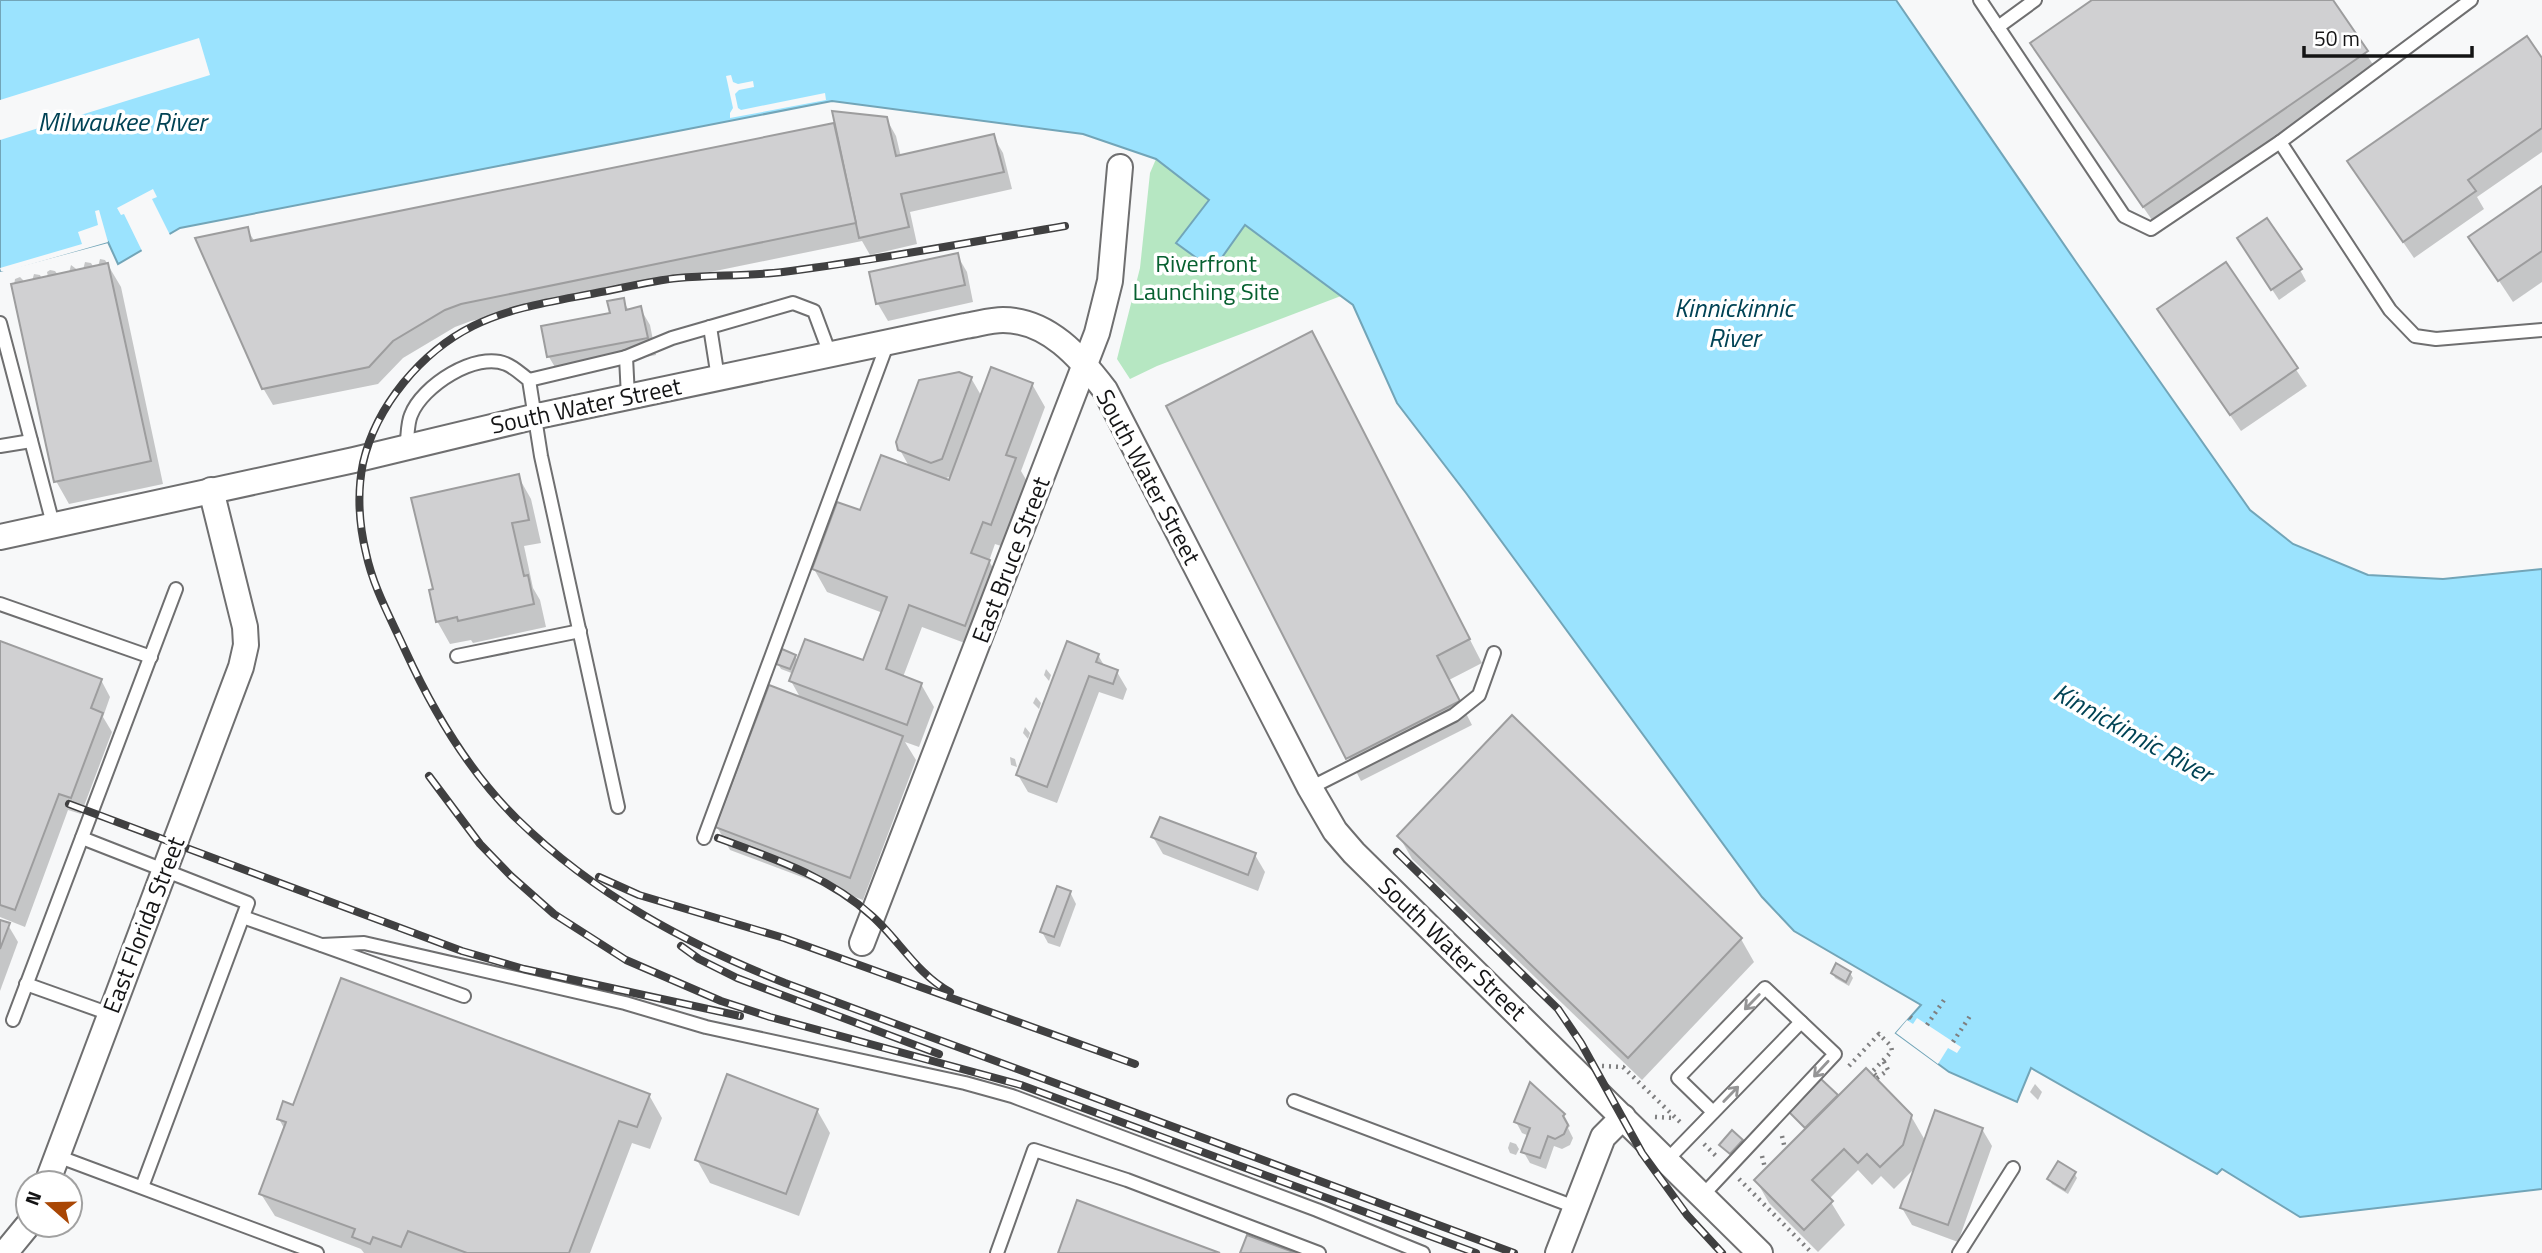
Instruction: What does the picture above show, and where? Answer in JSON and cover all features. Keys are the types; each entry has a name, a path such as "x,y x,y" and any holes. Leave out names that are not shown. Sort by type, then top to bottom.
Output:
{"street":[{"name":"East Bruce Street","path":"862,943 1086,367 1110,281 1120,167"},
{"name":"South Water Street","path":"0,537 406,448 533,417 888,342 999,320 1012,320 1040,328 1054,337 1086,367 1104,390 1310,788 1335,831 1354,853 1760,1253"},
{"name":"East Florida Street","path":"52,1169 241,667 246,645 245,627 211,490"},
{"path":"1558,1253 1603,1137 1623,1116"},
{"path":"5,1253 16,1239"}],"lane":[{"path":"1980,0 2124,216 2151,229 2280,142 2471,0"},
{"path":"1998,27 2035,0"},
{"path":"2280,142 2390,310 2415,337 2436,339 2542,330"},
{"path":"529,380 626,357 672,338 793,303 814,311 830,354"},
{"path":"0,323 53,524"},
{"path":"710,327 718,378"},
{"path":"704,838 888,342"},
{"path":"626,357 628,397"},
{"path":"406,448 411,415 427,392 452,373 479,362 506,363 529,380 533,417 618,807"},
{"path":"0,446 31,442"},
{"path":"13,1020 176,590"},
{"path":"0,604 151,657"},
{"path":"457,656 580,631"},
{"path":"1310,788 1454,715 1479,695 1494,653"},
{"path":"82,838 248,903 142,1187"},
{"path":"243,917 464,996"},
{"path":"322,945 364,943 625,1003 706,1027 965,1083 1012,1096 1317,1210 1423,1253"},
{"path":"26,984 110,1014"},
{"path":"1702,1196 1835,1054 1765,988 1678,1078 1713,1112"},
{"path":"1667,1160 1801,1022"},
{"path":"1294,1101 1575,1207"},
{"path":"997,1253 1034,1150 1127,1180 1319,1253"},
{"path":"57,1156 317,1253"},
{"path":"1959,1253 2013,1168"}],"path":[{"path":"1927,1025 1944,1000"},
{"path":"1953,1042 1970,1016"},
{"path":"1846,1069 1879,1034 1891,1046 1892,1051 1883,1060 1872,1072 1878,1078 1888,1070 1883,1060"}],"green space":[{"name":"Riverfront Launching Site","path":"1156,159 1341,296 1157,366 1130,379 1117,359 1140,268 1150,173"}],"water":[{"name":"Kinnickinnic River","path":"0,0 1896,0 2250,510 2293,544 2368,575 2443,579 2542,569 2542,1189 2300,1217 2222,1169 2217,1174 2031,1068 2017,1102 1949,1072 1896,1033 1921,1005 1794,931 1762,897 1397,403 1353,305 1245,225 1213,270 1176,243 1209,200 1156,159 1083,134 832,101 180,228 118,264 108,242 0,271"}],"pier":[{"path":"199,38 210,75 0,140 0,100"},
{"path":"731,75 733,82 738,84 753,81 754,87 739,90 735,94 738,108 741,110 825,93 826,100 730,118 733,108 726,76"},
{"path":"153,189 157,197 152,199 171,237 143,253 124,214 121,215 117,208"},
{"path":"99,210 108,242 1,271 0,268 82,244 78,232 98,225 95,211"},
{"path":"1917,1018 1961,1047 1957,1053 1948,1048 1938,1064 1896,1033 1907,1020 1913,1024"}],"building":[{"path":"2092,0 2333,0 2368,51 2143,207 2030,43"},
{"path":"2527,36 2542,58 2542,128 2468,180 2476,191 2403,242 2347,161"},
{"path":"832,111 887,117 896,156 994,134 1004,172 901,194 909,227 859,238"},
{"path":"834,123 856,223 461,304 445,310 393,341 369,367 262,389 195,238 248,227 251,241"},
{"path":"2542,186 2542,251 2498,281 2468,237"},
{"path":"2267,218 2302,269 2271,290 2237,238"},
{"path":"958,253 965,285 876,304 869,272"},
{"path":"2226,262 2298,368 2230,415 2157,309"},
{"path":"108,263 151,461 54,482 11,284"},
{"path":"624,298 626,310 641,306 648,338 547,357 541,326 610,313 607,301"},
{"path":"1312,331 1470,639 1437,656 1460,701 1346,759 1166,406"},
{"path":"991,367 1033,383 1006,455 1016,458 991,525 983,522 971,553 990,560 965,626 909,605 886,669 922,683 907,725 789,681 805,639 863,660 887,597 812,569 837,502 860,510 881,455 949,480"},
{"path":"959,372 972,377 942,459 931,463 898,450 896,442 919,380"},
{"path":"519,474 529,520 512,523 524,576 528,575 534,604 458,621 457,617 436,622 429,590 433,589 411,498"},
{"path":"0,641 102,679 91,708 103,713 71,798 59,794 15,910 0,905"},
{"path":"1067,641 1099,654 1096,662 1118,670 1113,684 1089,676 1047,787 1016,775"},
{"path":"782,649 796,655 790,669 776,664"},
{"path":"769,685 903,736 850,878 715,827"},
{"path":"1512,715 1742,938 1628,1058 1397,836"},
{"path":"1160,817 1256,853 1248,875 1151,837"},
{"path":"1057,886 1071,891 1054,937 1040,932"},
{"path":"0,920 10,923 0,949"},
{"path":"1836,963 1851,972 1846,982 1831,973"},
{"path":"341,978 650,1094 637,1127 619,1121 569,1253 467,1253 408,1231 401,1247 373,1237 370,1244 352,1237 355,1229 259,1194 286,1122 277,1119 283,1101 293,1105"},
{"path":"1866,1068 1912,1115 1903,1145 1880,1167 1867,1154 1858,1163 1844,1149 1812,1180 1833,1201 1804,1230 1754,1180"},
{"path":"727,1074 818,1109 786,1194 695,1160"},
{"path":"1821,1079 1838,1095 1805,1128 1789,1112"},
{"path":"1530,1082 1565,1114 1563,1116 1568,1125 1564,1134 1555,1139 1548,1136 1540,1158 1521,1152 1530,1128 1514,1122"},
{"path":"1935,1110 1983,1128 1948,1225 1900,1208"},
{"path":"1732,1130 1743,1140 1730,1154 1719,1145"},
{"path":"2058,1161 2076,1172 2065,1190 2047,1179"},
{"path":"1077,1200 1220,1253 1058,1253"},
{"path":"1247,1235 1296,1253 1240,1253"}],"railway":[{"path":"1065,226 783,272 657,281 533,305 473,326 436,350 403,383 378,421 369,442 361,474 360,520 369,566 383,603 440,718 468,761 500,801 578,871 610,894 677,934 785,983 1514,1253"},
{"path":"429,776 480,844 511,876 554,914 626,960 721,1001 770,1017 1021,1085 1476,1253"},
{"path":"69,804 462,951 524,969 740,1016"},
{"path":"718,838 799,870 837,890 882,925 928,976 950,992"},
{"path":"1397,852 1558,1009 1581,1043 1642,1153 1687,1215 1722,1253"},
{"path":"599,877 639,895 784,938 1135,1064"},
{"path":"681,946 699,959 737,978 939,1054"}],"water label":[{"name":"Milwaukee River","path":"122,122"}]}
